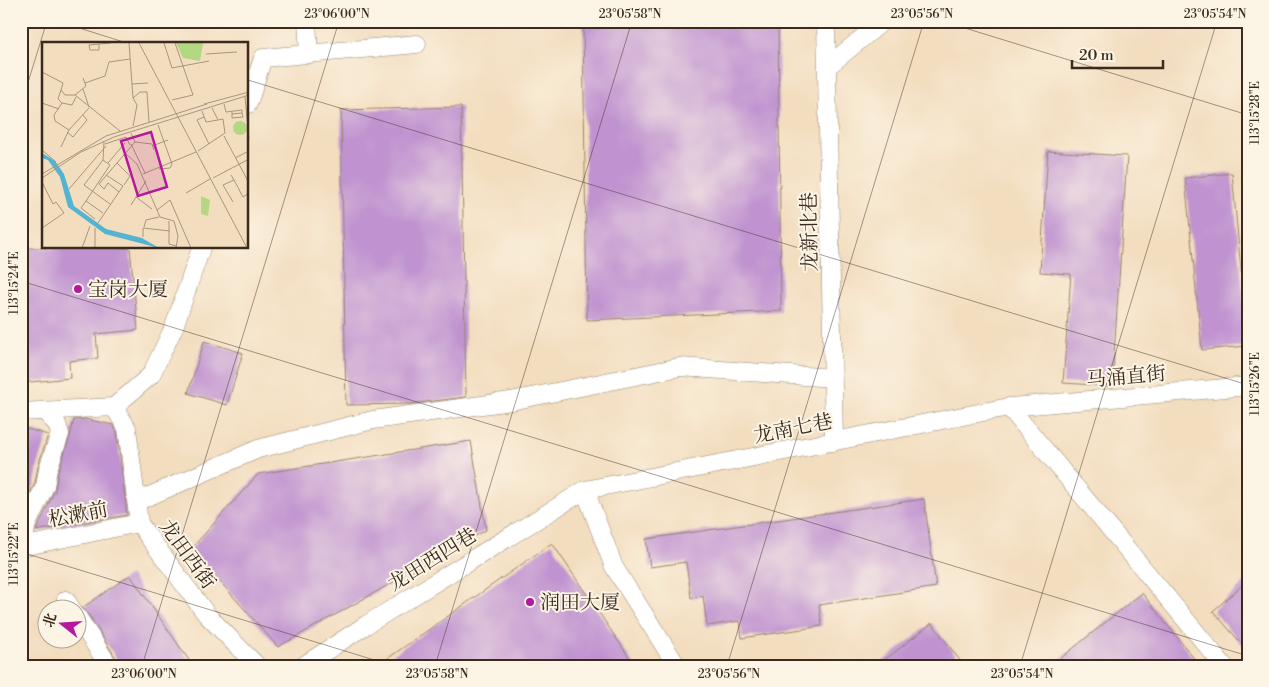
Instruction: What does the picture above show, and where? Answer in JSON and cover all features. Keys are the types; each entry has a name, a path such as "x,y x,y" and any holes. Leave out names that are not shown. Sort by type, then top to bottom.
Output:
{"lane":[{"path":"308,21 309,54"},
{"name":"龙新北巷","path":"826,21 834,442"},
{"path":"827,67 883,21"},
{"path":"249,101 263,58 417,44"},
{"path":"21,412 114,407 152,375 174,326 202,249"},
{"path":"138,501 258,449 373,420 511,401 680,367 833,378"},
{"name":"马涌直街","path":"1009,408 1248,386"},
{"name":"龙田西街","path":"114,407 126,428 140,523 207,615 257,666"},
{"path":"1009,408 1224,666"},
{"name":"龙南七巷","path":"585,490 1009,408"},
{"name":"松漱前","path":"44,411 57,424 60,434 48,469 45,486 26,526 23,546 140,523"},
{"path":"585,490 614,567 678,666"},
{"name":"龙田西四巷","path":"303,666 585,490"},
{"path":"88,633 109,666"}],"building":[{"path":"583,21 778,21 781,311 587,320"},
{"path":"461,107 466,397 410,404 346,405 341,110"},
{"path":"1048,151 1127,156 1112,386 1063,383 1071,274 1040,272"},
{"path":"1232,173 1248,346 1202,350 1185,178"},
{"name":"宝岗大厦","path":"21,248 130,249 138,330 96,334 98,358 69,361 70,378 21,383"},
{"path":"204,341 243,353 227,405 188,393"},
{"path":"85,419 113,425 117,432 127,515 36,531 55,490 58,472 74,420"},
{"path":"21,427 48,435 38,466 35,483 21,511"},
{"path":"471,441 486,530 278,647 191,549 258,474"},
{"path":"924,499 936,587 819,605 822,626 742,638 740,621 707,626 703,596 691,598 686,562 650,567 646,539"},
{"name":"润田大厦","path":"552,543 635,666 377,666"},
{"path":"130,575 193,666 121,666 88,614 88,604"},
{"path":"1248,580 1248,651 1213,611"},
{"path":"1142,593 1200,666 1051,666"},
{"path":"932,623 964,666 877,666"}],"place":[{"name":"宝岗大厦","path":"78,289"},
{"name":"润田大厦","path":"530,602"}]}
